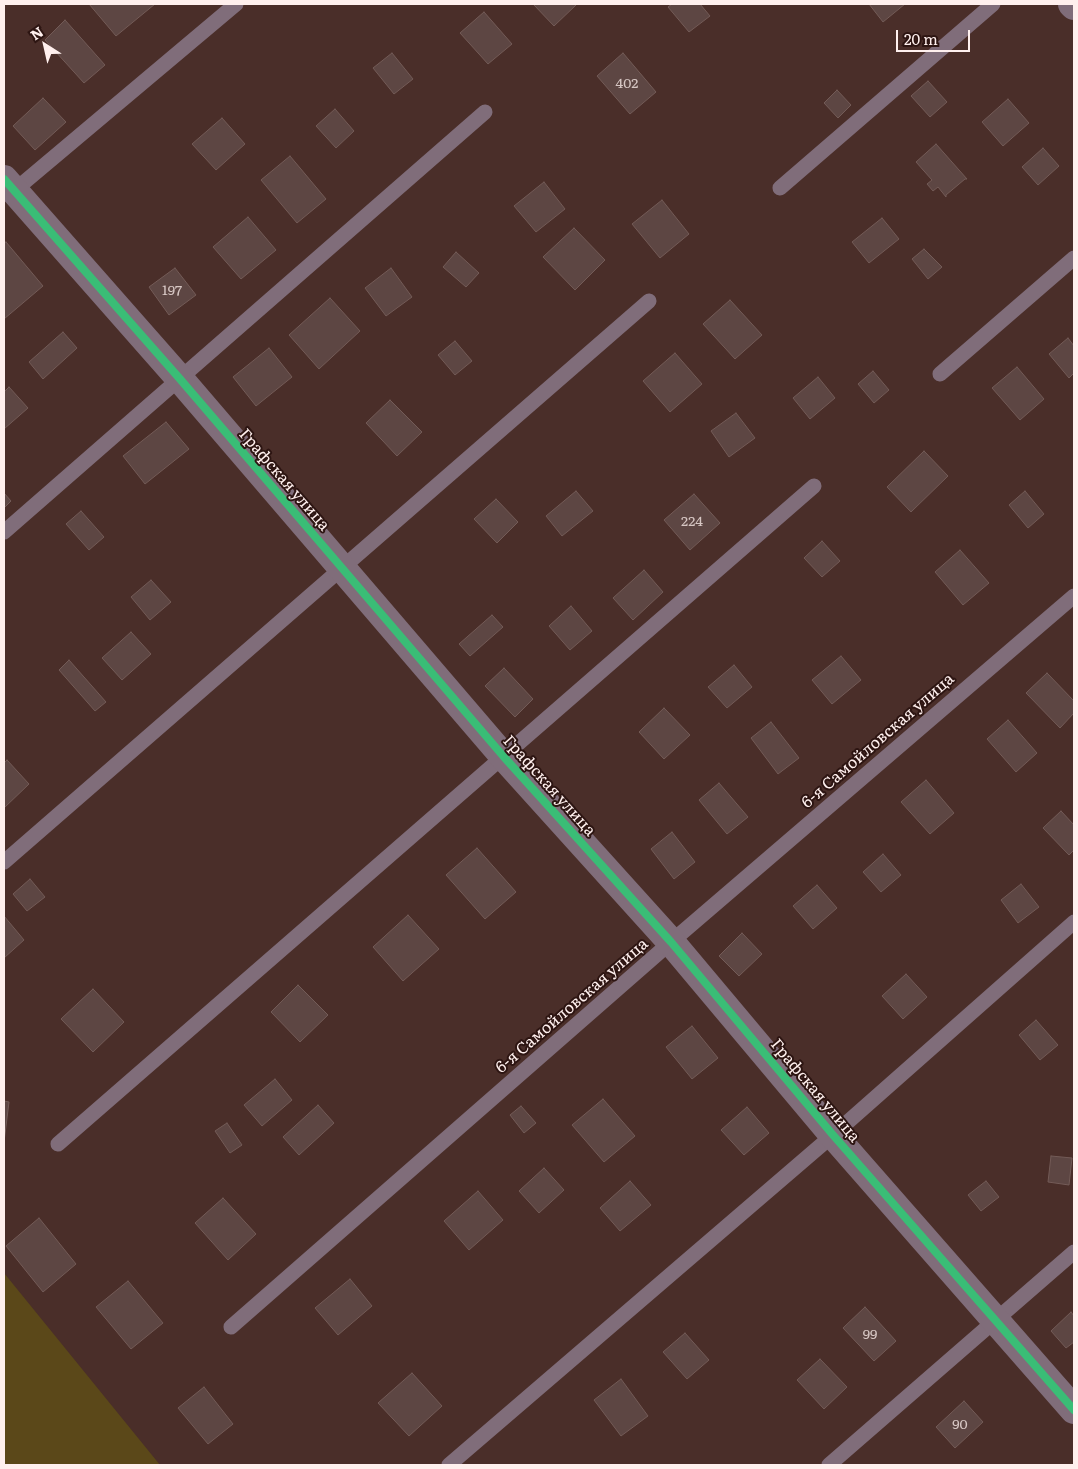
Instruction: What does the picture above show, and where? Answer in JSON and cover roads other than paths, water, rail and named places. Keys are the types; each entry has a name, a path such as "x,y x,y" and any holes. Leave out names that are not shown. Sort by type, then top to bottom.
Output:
{"street":[{"name":"Графская улица","path":"7,189 180,379 504,757 671,942 833,1135 1074,1410"}],"lane":[{"path":"7,189 236,4"},
{"path":"780,188 993,4"},
{"path":"4,532 485,112"},
{"path":"940,374 1074,258"},
{"path":"4,862 649,300"},
{"path":"58,1144 814,486"},
{"name":"6-я Самойловская улица","path":"231,1327 671,942 1074,596"},
{"path":"449,1465 833,1135 1074,922"},
{"path":"829,1465 1074,1252"}]}
